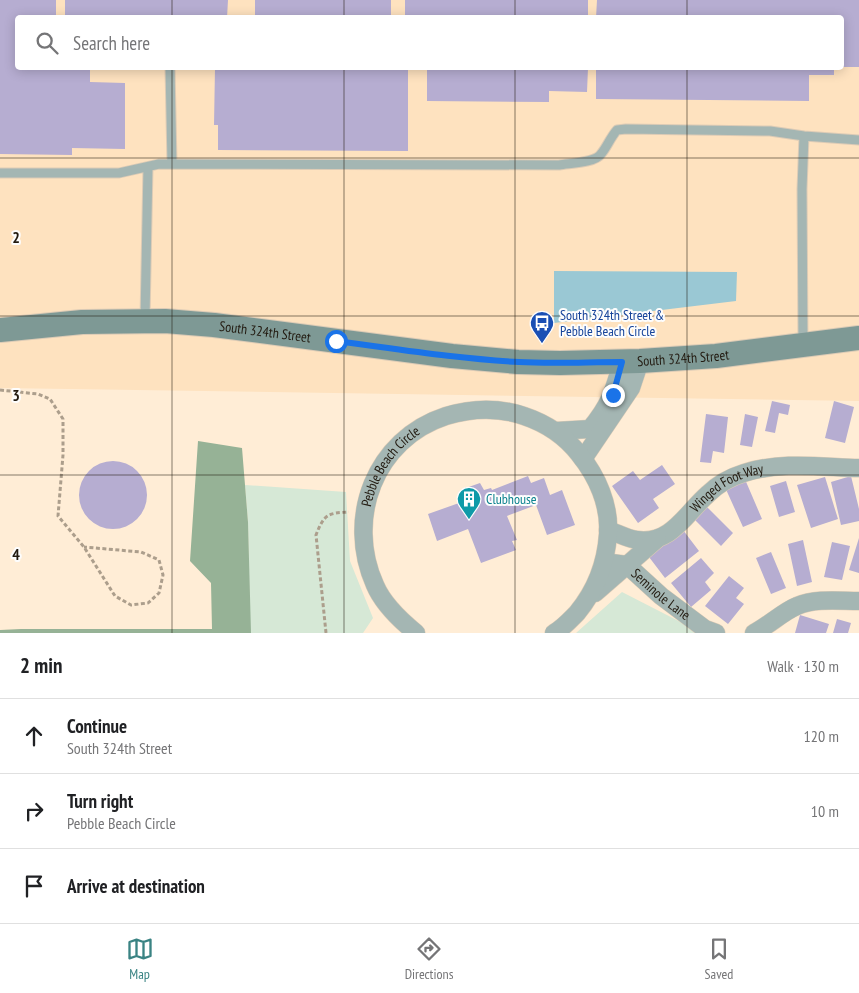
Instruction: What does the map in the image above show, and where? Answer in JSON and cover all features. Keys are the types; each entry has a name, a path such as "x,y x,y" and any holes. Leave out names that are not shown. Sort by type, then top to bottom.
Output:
{"street":[{"name":"South 324th Street","path":"0,330 82,322 145,321 214,325 487,360 560,363 716,356 859,338"},
{"name":"Pebble Beach Circle","path":"556,431 590,429 613,395 631,361"},
{"path":"583,459 631,388 631,361"},
{"name":"Pebble Beach Circle","path":"416,633 397,617 375,587 366,561 362,535 364,512 372,483 383,463 400,443 431,421 466,410 493,409 513,412 556,431 574,446 590,467 601,490 608,530 604,562 599,579 587,600 558,632"},
{"name":"Winged Foot Way","path":"587,600 657,539 684,521 708,494 726,480 771,466 859,468"},
{"path":"608,530 636,540 657,539"},
{"name":"Seminole Lane","path":"604,562 628,565 661,596 705,629 716,633"},
{"path":"754,633 797,606 816,601 859,601"}],"lane":[{"path":"170,70 172,164"},
{"path":"0,173 118,174 159,164 558,165 595,160 601,156 609,140 617,130 770,131 804,136 859,140"},
{"path":"803,346 802,189 804,136"},
{"path":"145,321 148,167"}],"path":[{"path":"0,390 38,394 50,398 63,419 63,455 58,516 84,548 115,596 131,604 148,603 159,593 163,575 159,560 141,552 84,548"},
{"path":"326,633 316,535 321,520 330,513 364,512"}],"shaded area":[{"path":"0,0 859,0 859,401 0,388"}],"green space":[{"path":"198,441 242,448 248,522 251,633 0,633 0,630 21,629 212,629 211,583 190,561"},
{"path":"245,485 346,492 350,561 373,618 363,633 250,633 248,522"},
{"path":"622,592 702,633 576,633"}],"water":[{"path":"554,271 737,272 736,301 554,323"}],"building":[{"path":"0,0 56,0 56,15 15,15 15,70 90,70 90,82 125,83 125,149 72,148 72,155 0,154"},
{"path":"65,0 228,0 227,15 65,15"},
{"path":"255,0 391,0 391,15 255,15"},
{"path":"405,0 588,0 588,15 405,15"},
{"path":"597,0 859,0 859,67 844,67 844,15 596,15"},
{"path":"215,70 408,70 408,151 218,150 218,125 214,125"},
{"path":"427,70 588,70 587,92 549,91 549,102 427,101"},
{"path":"596,70 834,70 834,75 809,75 809,101 596,99"},
{"path":"772,401 790,405 788,415 779,413 775,433 765,431"},
{"path":"834,401 854,407 845,443 825,438"},
{"path":"706,414 728,417 724,453 713,451 711,463 700,462"},
{"path":"745,414 758,417 752,447 740,445"},
{"path":"113,461 126,464 137,471 144,482 147,495 144,508 137,519 126,526 113,529 100,526 89,519 82,508 79,495 82,482 89,471 100,464"},
{"path":"662,465 675,484 653,499 659,508 638,523 612,486 633,471 640,480"},
{"name":"Clubhouse","path":"528,476 531,483 544,478 550,495 562,490 575,525 547,535 536,505 507,516 517,540 512,541 516,550 481,563 468,529 437,541 428,514 459,503 458,500 466,497 463,489 480,483 484,490 491,488 492,490"},
{"path":"851,476 859,509 859,521 841,525 831,482"},
{"path":"744,477 762,519 743,527 724,485"},
{"path":"825,477 838,519 811,528 797,485"},
{"path":"786,481 795,512 779,517 770,486"},
{"path":"705,505 733,533 721,546 693,518"},
{"path":"683,530 699,551 665,578 649,557"},
{"path":"859,538 859,573 849,570"},
{"path":"803,540 812,582 797,586 788,544"},
{"path":"832,542 850,546 842,580 824,577"},
{"path":"771,552 786,588 771,594 756,558"},
{"path":"701,558 714,573 705,582 711,590 691,607 671,583"},
{"path":"729,576 744,588 736,598 744,604 728,624 705,606"},
{"path":"800,615 829,624 826,633 795,633"},
{"path":"837,619 851,623 848,633 833,633"}],"place":[{"name":"South 324th Street & Pebble Beach Circle","path":"542,344"},
{"name":"Clubhouse","path":"469,520"}],"route":[{"path":"336,341 487,360 560,363 622,362 613,395"}]}
